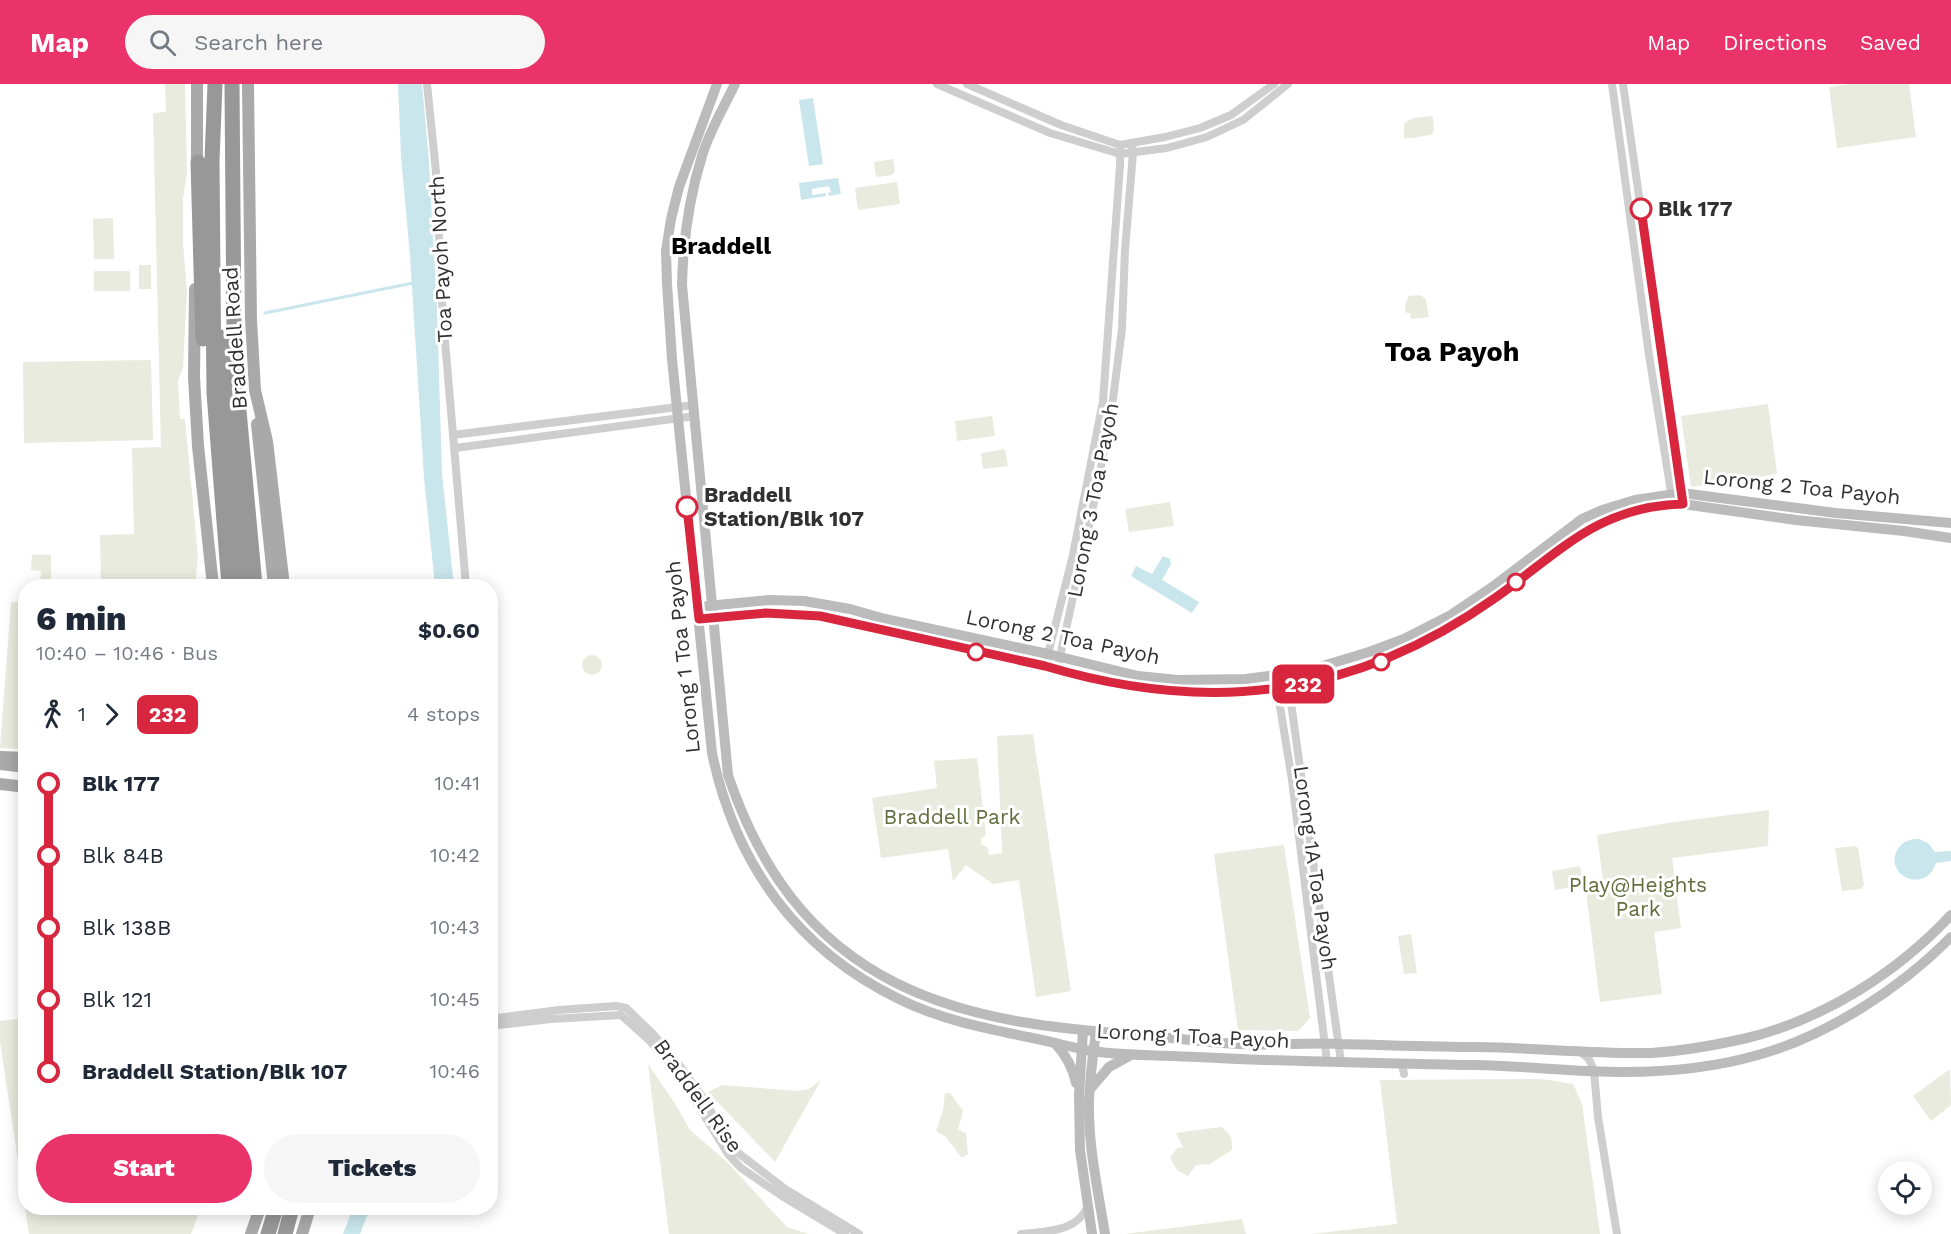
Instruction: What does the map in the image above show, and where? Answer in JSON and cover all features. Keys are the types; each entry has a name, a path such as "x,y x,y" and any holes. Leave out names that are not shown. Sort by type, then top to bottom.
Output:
{"highway":[{"name":"Braddell Road","path":"210,394 215,84"},
{"name":"Braddell Road","path":"232,84 234,334 254,579"},
{"path":"214,140 220,159 226,393 242,579"},
{"path":"198,162 203,360 210,394 216,508 227,579"},
{"path":"268,1234 274,1215"},
{"path":"286,1232 290,1215"},
{"path":"286,1232 294,1215"}],"main road":[{"name":"Braddell Road","path":"197,84 194,377 198,446 212,579"},
{"name":"Braddell Road","path":"248,84 251,320 255,390 267,441 283,579"},
{"name":"Lorong 1 Toa Payoh","path":"717,84 679,186 666,251 678,413 712,753 727,810 744,848 769,889 788,915 819,947 854,973 898,999 929,1012 1093,1051 1132,1055 1341,1062 1403,1069 1486,1065 1627,1072 1690,1068 1756,1055 1819,1032 1900,980 1951,937"},
{"name":"Lorong 1 Toa Payoh","path":"735,84 702,154 683,249 682,285 728,776 760,853 779,882 830,941 897,984 938,1001 976,1013 1033,1024 1083,1031 1245,1044 1339,1043 1507,1047 1625,1053 1656,1052 1733,1041 1763,1034 1812,1015 1840,1002 1893,968 1911,954 1951,915"},
{"path":"255,390 258,443 273,579"},
{"name":"Lorong 2 Toa Payoh","path":"713,612 769,600 804,601 850,609 885,619 1138,676 1164,679 1246,679 1287,674 1369,652 1404,639 1451,615 1491,588 1563,531 1582,519 1618,505 1677,499 1951,523"},
{"name":"Lorong 2 Toa Payoh","path":"698,613 820,616 1100,680 1164,692 1218,693 1283,688 1342,675 1384,661 1409,650 1496,597 1593,526 1624,514 1677,499 1796,520 1951,538"},
{"path":"0,757 18,758"},
{"path":"0,764 18,766"},
{"path":"0,784 18,786"},
{"path":"769,889 771,884 779,882"},
{"path":"1083,1031 1079,1095 1080,1150 1092,1234"},
{"path":"1096,1032 1090,1090 1092,1150 1105,1234"},
{"path":"1055,1043 1072,1067 1079,1095"},
{"path":"1625,1053 1621,1063 1627,1072"},
{"path":"1090,1090 1109,1067 1132,1055"},
{"path":"251,1234 258,1215"},
{"path":"302,1234 308,1215"}],"street":[{"name":"Toa Payoh North","path":"427,84 436,172 443,318 465,579"},
{"path":"937,84 954,87 963,95 1050,133 1120,150 1167,148 1207,137 1243,120 1288,84"},
{"path":"963,95 967,84 1120,150"},
{"path":"1132,149 1231,115 1274,84"},
{"path":"1612,84 1648,355 1677,499"},
{"path":"1623,84 1677,499"},
{"name":"Lorong 3 Toa Payoh","path":"1057,670 1100,473 1113,399 1122,329 1132,149"},
{"name":"Lorong 3 Toa Payoh","path":"1045,666 1073,555 1103,401 1120,150"},
{"path":"1108,327 1122,329"},
{"path":"453,435 694,411"},
{"path":"454,448 678,413"},
{"name":"Lorong 1A Toa Payoh","path":"1287,674 1283,688 1291,775 1327,1062"},
{"name":"Lorong 1A Toa Payoh","path":"1275,676 1283,688 1301,773 1341,1062"},
{"path":"1291,775 1301,773"},
{"name":"Braddell Rise","path":"498,1018 559,1010 616,1006 627,1008 680,1066 702,1096 734,1149 784,1189 859,1234"},
{"name":"Braddell Rise","path":"498,1025 621,1015 649,1040 678,1073 728,1154 741,1168 844,1234"},
{"path":"1579,1051 1589,1059 1594,1071 1598,1117 1617,1234"},
{"path":"1581,1070 1591,1077 1595,1084"},
{"path":"1021,1234 1063,1228 1074,1224 1080,1220 1088,1206"},
{"path":"1061,1234 1067,1234"}],"green space":[{"path":"165,84 185,84 187,173 183,199 183,243 187,291 183,368 178,380 180,419 185,419 198,557 196,579 101,579 100,535 134,534 132,448 161,447 153,113 166,112"},
{"path":"1850,84 1909,84 1916,137 1837,148 1829,87"},
{"path":"1431,116 1434,131 1432,134 1404,138 1404,123 1414,118"},
{"path":"893,159 895,171 892,175 876,177 874,162"},
{"path":"897,182 900,204 858,210 855,188"},
{"path":"113,218 114,259 94,259 93,219"},
{"path":"139,265 151,265 151,289 139,289"},
{"path":"94,271 130,271 130,291 94,291"},
{"path":"1421,295 1426,300 1429,317 1411,319 1410,313 1406,313 1405,304 1409,296"},
{"path":"151,360 153,440 24,443 23,362"},
{"path":"1768,404 1777,474 1691,487 1681,416"},
{"path":"992,416 995,436 957,441 955,421"},
{"path":"1005,449 1008,466 983,469 981,453"},
{"path":"1170,502 1174,526 1129,532 1125,509"},
{"path":"32,555 51,555 51,579 40,579 41,571 31,570"},
{"path":"11,602 18,602 18,749 0,748"},
{"path":"592,655 599,658 602,665 599,672 592,675 585,672 582,665 585,658"},
{"name":"Braddell Park","path":"1033,734 1071,991 1036,997 1019,880 993,884 966,865 953,881 948,849 881,858 872,798 937,788 934,761 977,758 986,835 981,839 981,844 988,848 989,855 1002,853 997,736"},
{"name":"Play@Heights Park","path":"1769,810 1768,846 1672,858 1681,928 1654,932 1662,994 1600,1002 1585,883 1603,880 1597,835"},
{"path":"1284,845 1310,1018 1298,1031 1238,1030 1214,854"},
{"path":"1855,846 1858,848 1864,885 1861,889 1842,891 1835,848"},
{"path":"1580,866 1583,885 1555,890 1552,871"},
{"path":"1411,934 1417,973 1404,974 1398,936"},
{"path":"18,1019 18,1161 0,1042 0,1021"},
{"path":"648,1064 690,1130 728,1163 787,1227 809,1234 669,1234"},
{"path":"1950,1069 1951,1105 1931,1121 1913,1096"},
{"path":"1542,1079 1573,1084 1582,1104 1600,1234 1311,1234 1397,1224 1380,1080"},
{"path":"821,1080 775,1162 708,1092 722,1085 797,1091 809,1089"},
{"path":"945,1093 950,1093 963,1111 958,1130 966,1133 968,1154 964,1157 961,1157 946,1137 936,1131 943,1110"},
{"path":"1221,1127 1230,1137 1232,1150 1210,1164 1196,1165 1188,1176 1177,1170 1170,1158 1177,1148 1183,1147 1176,1133"},
{"path":"26,1215 198,1215 191,1234 29,1234"},
{"path":"1242,1219 1246,1234 1125,1234"}],"water":[{"path":"398,84 422,84 437,308 442,474 453,579 434,579 424,477 410,256 401,156"},
{"path":"813,98 823,164 809,166 799,100"},
{"path":"838,178 841,194 829,196 828,193 831,192 829,186 812,189 812,195 826,193 826,196 801,200 799,183"},
{"path":"1163,556 1170,559 1171,564 1162,580 1199,602 1192,613 1131,576 1136,566 1152,574"},
{"path":"1919,839 1928,843 1935,852 1951,851 1951,861 1936,863 1931,873 1915,880 1900,873 1895,858 1902,844"},
{"path":"350,1215 367,1215 360,1234 343,1234"}],"waterway":[{"path":"265,313 413,283"}],"bus line":[{"name":"232","path":"687,507 699,619 766,613 820,616 1081,676 1164,692 1241,692 1289,687 1342,675 1384,661 1430,639 1496,597 1593,526 1624,514 1683,504 1641,209"}],"place":[{"name":"Blk 177","path":"1641,209"},
{"name":"Braddell Station/Blk 107","path":"687,507"}],"district":[{"name":"Braddell","path":"721,246"},
{"name":"Toa Payoh","path":"1452,352"}]}
